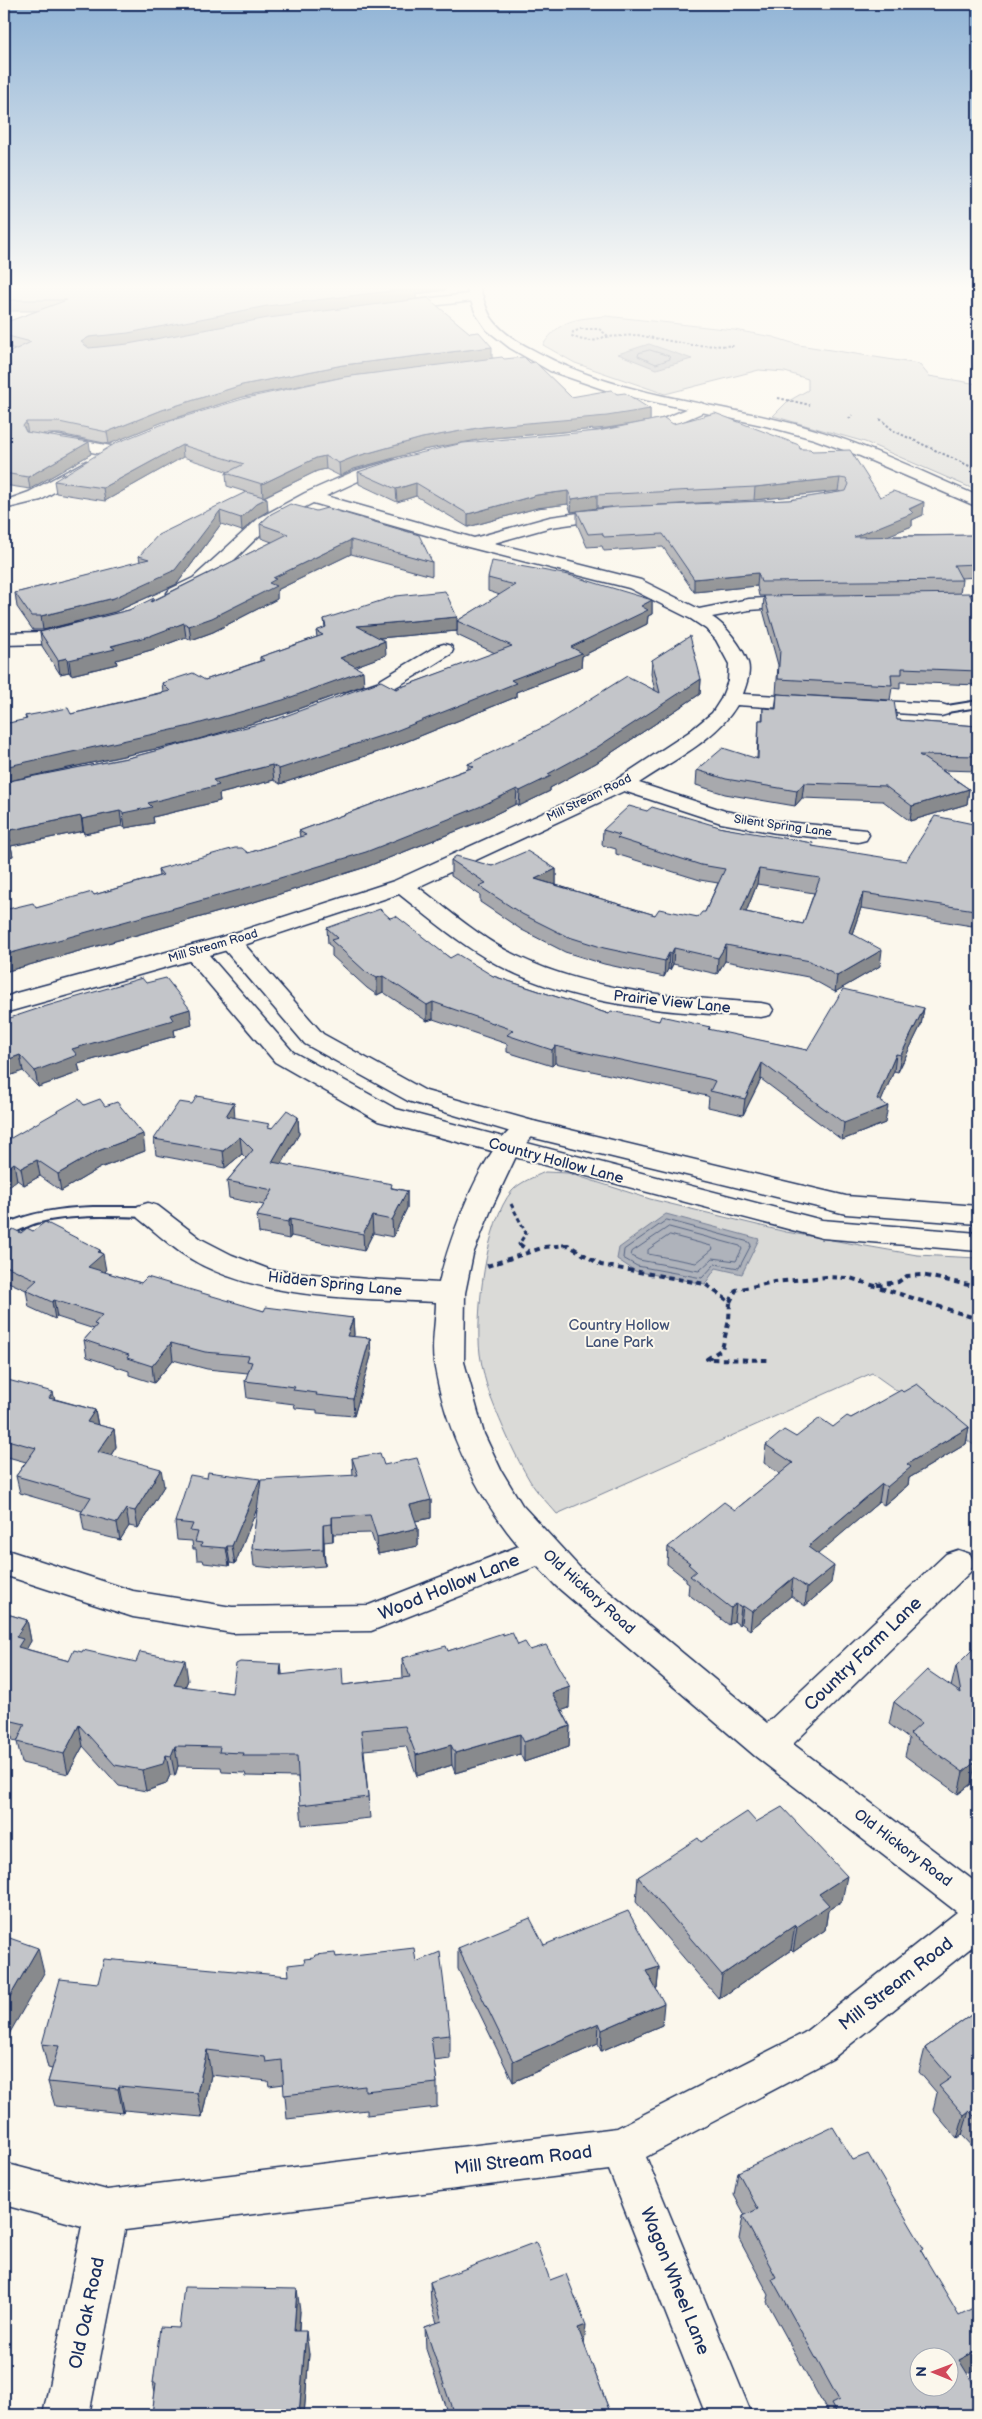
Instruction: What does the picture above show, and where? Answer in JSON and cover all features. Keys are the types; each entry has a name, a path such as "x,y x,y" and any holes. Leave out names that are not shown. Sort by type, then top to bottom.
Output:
{"street":[{"path":"655,398 795,429 827,438 978,502"},
{"path":"616,434 661,426 701,408"},
{"path":"34,439 60,441 111,451"},
{"path":"7,505 35,496 111,451 128,444"},
{"path":"165,598 199,582 264,522 311,497 361,474 414,460"},
{"name":"Mill Stream Road","path":"4,1006 25,998 230,942 402,886 623,784 696,736 720,717 731,699 738,681 739,664 724,638 713,625 697,614 635,584 474,544 311,497"},
{"path":"474,544 550,522 633,512"},
{"path":"921,600 978,600"},
{"path":"697,614 718,608 767,602 815,601"},
{"path":"4,639 43,638 96,625"},
{"path":"332,705 384,686 444,650"},
{"path":"731,699 940,710"},
{"name":"Silent Spring Lane","path":"623,784 721,817 776,827 858,835"},
{"name":"Prairie View Lane","path":"402,886 506,960 542,977 589,992 640,1001 761,1010"},
{"name":"Country Hollow Lane","path":"230,942 314,1039 416,1096 517,1138 822,1229 978,1242"},
{"name":"Country Hollow Lane","path":"194,952 284,1057 387,1116 517,1138 846,1205 978,1215"},
{"name":"Old Hickory Road","path":"517,1138 479,1205 459,1254 454,1280 449,1362 468,1434 486,1472 511,1514 568,1577 768,1745 978,1906"},
{"name":"Hidden Spring Lane","path":"148,1212 191,1246 222,1262 268,1279 367,1289 454,1280"},
{"name":"Wood Hollow Lane","path":"4,1562 132,1604 232,1620 371,1618 542,1550"},
{"name":"Country Farm Lane","path":"768,1745 958,1562"},
{"name":"Mill Stream Road","path":"4,2184 107,2211 621,2148 818,2046 978,1919"},
{"name":"Wagon Wheel Lane","path":"621,2148 729,2415"},
{"name":"Old Oak Road","path":"66,2415 107,2211"}],"lane":[{"path":"940,710 978,704"},
{"path":"4,1231 17,1224 67,1213 148,1212"}],"path":[{"path":"778,398 786,402 810,405"},
{"path":"849,419 852,415"},
{"path":"880,419 894,431 978,470"},
{"path":"492,1181 509,1197 512,1208 521,1221 526,1233 519,1244 530,1251"},
{"path":"454,1280 486,1266 545,1246 568,1245 601,1264 705,1284 730,1302"},
{"path":"874,1286 898,1282 908,1276 922,1275 978,1287"},
{"path":"768,1360 750,1362 730,1359 707,1359 722,1349 729,1320 730,1302 736,1290 774,1282 826,1277 850,1278 978,1319"}],"green space":[{"path":"794,398 978,398 978,491 865,442 773,416 787,402"},
{"name":"Country Hollow Lane Park","path":"545,1172 568,1173 650,1199 786,1232 917,1255 978,1258 978,1448 872,1373 557,1514 530,1481 504,1430 491,1398 483,1371 479,1337 479,1316 484,1269 495,1224 503,1205 512,1191 523,1182"}],"water":[{"path":"666,1214 759,1239 742,1274 716,1268 705,1284 635,1271 617,1259 619,1248"}],"building":[{"path":"4,398 201,398 162,410 107,432 59,422 26,422 23,426 26,432 89,442 28,477 4,473"},
{"path":"246,398 633,398 650,409 607,416 483,427 422,438 339,463 325,456 316,458 262,484 226,473 244,464 182,445 103,488 54,481 116,443 173,420"},
{"path":"715,413 799,445 800,449 810,449 812,451 850,450 880,497 893,491 924,502 909,509 913,513 854,537 978,535 978,564 954,565 962,580 761,582 758,573 694,579 663,534 604,537 602,533 588,534 577,511 617,507 789,500 846,491 849,484 846,479 840,478 755,487 597,495 572,499 568,491 537,495 468,514 416,483 396,489 358,472 403,457 463,443 598,431 664,418 673,424"},
{"path":"246,492 267,498 257,503 241,518 220,511 175,570 114,598 41,616 31,616 15,593 149,559 139,556 158,535"},
{"path":"290,504 316,511 327,508 419,535 432,562 351,540 273,578 276,579 269,583 276,586 212,618 189,626 184,623 150,636 111,646 115,649 69,660 67,658 58,660 40,632 129,610 154,598 151,602 288,534 260,524 271,514"},
{"path":"492,561 569,575 652,600 641,606 648,610 571,647 582,653 511,680 516,683 393,732 279,769 272,765 213,780 219,785 148,803 152,807 82,819 81,816 6,831 11,841 4,842 4,796 10,794 4,782 132,757 277,719 381,681 396,689 512,646 457,621 515,585 488,578"},
{"path":"445,591 457,617 357,626 385,641 340,658 363,671 283,700 190,726 4,767 4,724 27,719 25,716 68,708 71,714 170,691 162,683 193,673 205,680 264,660 260,657 323,635 316,631 326,627 324,619 396,596"},
{"path":"969,593 978,610 978,671 902,668 902,674 891,674 892,685 778,679 780,650 764,596"},
{"path":"690,636 701,679 596,748 548,774 551,776 520,791 517,789 479,807 366,852 250,887 4,955 4,910 33,903 36,908 92,892 94,895 163,875 158,869 235,848 242,848 248,853 306,835 299,831 474,767 468,764 552,723 627,676 660,693 652,660"},
{"path":"777,694 894,701 897,720 978,726 978,756 919,755 969,789 912,806 885,786 804,783 797,791 726,779 697,770 723,748 758,759 759,720 763,720 763,708 776,709"},
{"path":"629,806 647,811 652,807 723,828 813,843 812,846 906,861 935,816 978,825 978,895 975,910 863,893 849,932 882,950 837,976 810,961 726,945 718,958 674,948 665,961 604,948 566,936 522,914 479,886 486,883 451,860 456,856 492,866 527,851 556,869 535,879 655,915 659,909 698,917 702,912 705,912 725,869 701,865 617,838 620,835 603,830","holes":["759,869 820,878 803,924 741,911"]},
{"path":"380,909 390,918 396,916 450,958 457,954 493,976 609,1014 611,1011 659,1021 661,1016 710,1027 708,1029 807,1050 843,989 924,1008 901,1055 896,1054 877,1099 888,1106 844,1123 762,1063 745,1099 710,1091 715,1081 709,1079 555,1046 552,1050 507,1035 513,1030 433,1002 427,1005 383,976 377,978 366,972 331,940 338,938 327,928"},
{"path":"142,978 146,983 166,978 190,1009 170,1015 173,1020 72,1049 77,1055 35,1071 20,1055 4,1061 4,1020"},
{"path":"197,1096 234,1103 226,1116 270,1124 268,1127 272,1128 287,1110 298,1117 272,1162 392,1184 391,1188 407,1191 392,1220 372,1216 363,1234 290,1219 288,1222 257,1216 273,1190 227,1181 253,1150 240,1137 223,1151 154,1139 179,1102 192,1104"},
{"path":"79,1099 84,1105 100,1099 105,1106 117,1102 143,1134 98,1151 58,1174 37,1160 21,1168 14,1163 4,1171 4,1142"},
{"path":"45,1222 100,1250 98,1252 103,1254 88,1267 141,1283 147,1277 264,1311 266,1307 353,1318 347,1336 370,1338 353,1399 316,1395 317,1393 293,1390 295,1387 245,1381 252,1362 247,1361 249,1356 205,1352 171,1343 152,1366 127,1358 129,1355 84,1340 97,1325 94,1324 102,1315 54,1300 52,1302 26,1290 37,1280 4,1265 4,1237 13,1229 21,1233 27,1228 33,1231"},
{"path":"4,1379 53,1392 49,1398 95,1410 87,1422 114,1429 98,1452 161,1469 135,1511 126,1509 117,1523 81,1513 91,1497 16,1476 36,1448 4,1439"},
{"path":"917,1384 969,1427 907,1464 911,1467 887,1487 882,1484 808,1547 834,1566 807,1588 793,1578 752,1612 736,1604 731,1608 690,1576 696,1571 688,1564 690,1563 668,1547 724,1502 735,1510 793,1463 766,1445 784,1430 796,1437 820,1418 833,1427 847,1416 851,1418 901,1390 903,1392"},
{"path":"380,1453 384,1465 417,1458 431,1500 410,1505 418,1528 377,1537 370,1515 332,1517 332,1524 323,1525 323,1549 283,1551 252,1548 261,1480 358,1475 352,1458"},
{"path":"208,1472 260,1479 232,1546 227,1546 226,1548 201,1546 202,1543 195,1542 198,1532 190,1531 193,1524 175,1522 190,1475 207,1478"},
{"path":"4,1613 27,1620 16,1637 23,1639 18,1647 69,1661 74,1650 82,1652 83,1650 136,1662 140,1652 185,1660 174,1685 232,1693 236,1664 240,1662 281,1664 280,1675 342,1668 343,1685 410,1677 402,1658 446,1646 448,1651 503,1633 503,1635 512,1632 518,1645 525,1642 530,1650 546,1645 570,1687 552,1693 570,1726 524,1742 520,1734 455,1753 451,1745 416,1755 405,1726 361,1730 368,1797 300,1805 297,1756 243,1756 244,1753 219,1752 220,1747 175,1746 171,1756 166,1755 163,1764 142,1770 115,1765 79,1725 64,1754 17,1742 25,1724 8,1720 10,1717 4,1716"},
{"path":"978,1644 978,1763 976,1761 963,1772 910,1734 922,1723 894,1702 927,1670 961,1693 956,1666"},
{"path":"782,1807 847,1876 819,1894 829,1905 797,1927 795,1925 722,1975 638,1877 698,1838 701,1842 747,1812 756,1822"},
{"path":"628,1911 659,1967 646,1971 664,2003 602,2030 599,2023 513,2061 458,1948 530,1918 544,1945"},
{"path":"4,1936 38,1948 4,2007"},
{"path":"414,1948 416,1962 440,1952 450,2035 431,2037 437,2083 365,2091 365,2086 284,2095 282,2060 266,2062 265,2057 207,2050 197,2093 119,2086 118,2089 48,2082 59,2046 42,2044 60,1979 98,1983 104,1959 289,1976 288,1965 305,1963 304,1959 314,1958 315,1955 335,1953 336,1957"},
{"path":"978,2010 978,2120 969,2111 964,2115 939,2086 951,2078 925,2048"},
{"path":"833,2127 853,2160 868,2154 924,2249 921,2251 959,2315 973,2308 978,2316 978,2350 960,2359 960,2346 910,2346 910,2396 960,2396 960,2362 978,2391 978,2415 837,2415 831,2404 839,2400 772,2279 776,2277 743,2216 758,2209 738,2172"},
{"path":"536,2242 550,2280 566,2274 586,2325 578,2328 611,2415 454,2415 425,2327 442,2321 430,2282"},
{"path":"184,2287 297,2289 294,2331 306,2331 299,2415 152,2415 156,2383 153,2383 160,2327 179,2328"}]}
